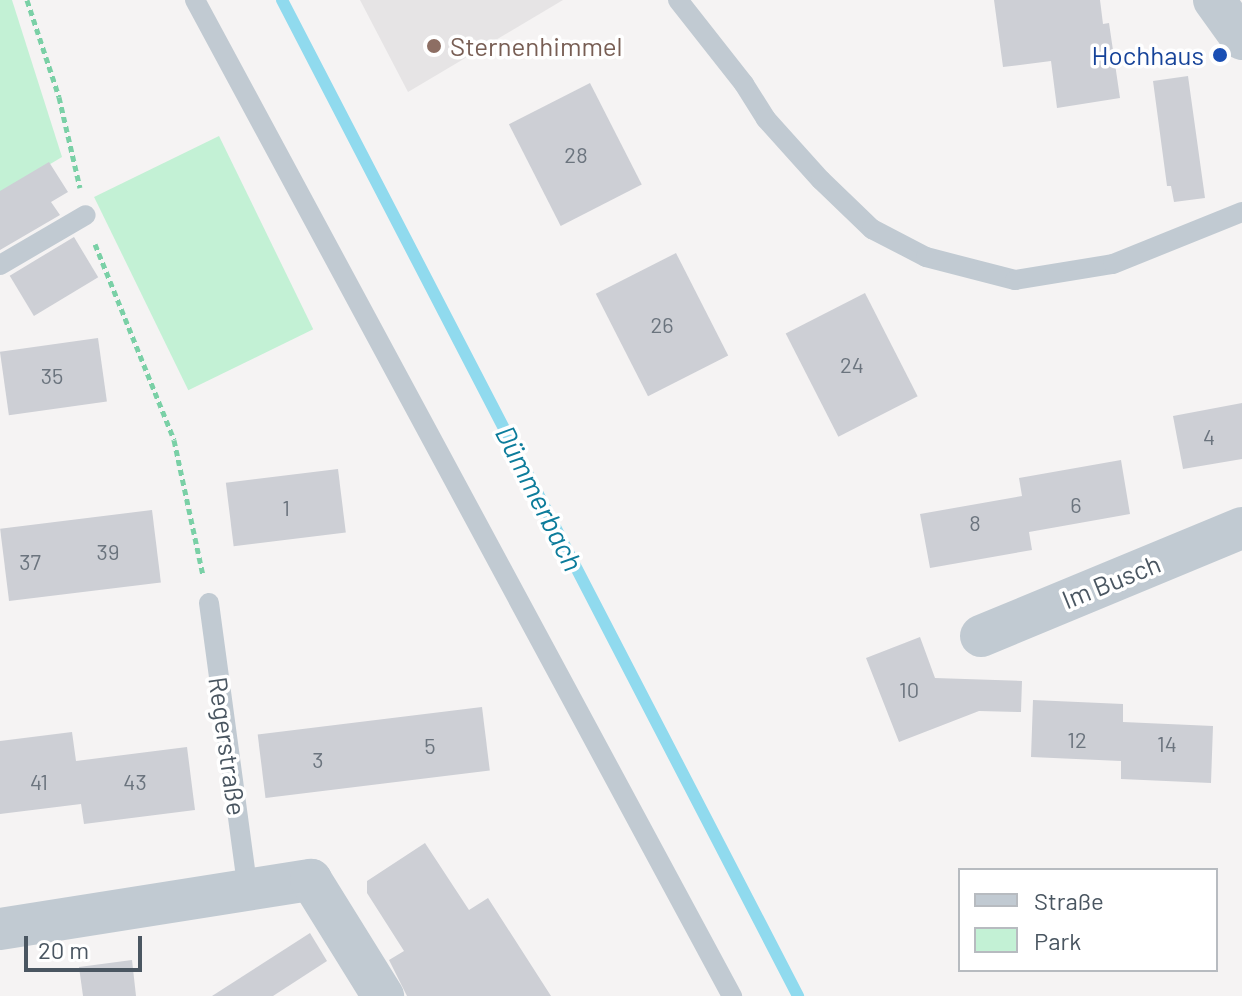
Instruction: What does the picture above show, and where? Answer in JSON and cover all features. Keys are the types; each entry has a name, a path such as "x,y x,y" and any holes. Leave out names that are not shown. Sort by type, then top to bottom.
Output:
{"street":[{"path":"1214,0 1242,39"},
{"name":"Im Busch","path":"981,636 1242,528"},
{"path":"0,929 311,880 383,996"}],"lane":[{"path":"195,0 732,996"},
{"path":"678,0 744,84 766,119 821,180 872,229 926,257 1015,280 1113,264 1242,212"},
{"path":"0,265 86,215"},
{"name":"Regerstraße","path":"209,603 248,890"}],"path":[{"path":"27,0 59,97 86,215 104,274 174,440 209,603"}],"shaded area":[{"name":"Sternenhimmel","path":"360,0 563,0 408,92"}],"green space":[{"path":"0,0 12,0 62,157 0,194"},
{"path":"219,136 313,329 188,390 94,197"}],"building":[{"path":"994,0 1100,0 1103,24 1109,23 1120,98 1057,108 1051,61 1003,67"},
{"path":"1188,76 1205,198 1174,202 1171,186 1167,186 1153,81"},
{"path":"590,83 642,185 561,226 509,124"},
{"path":"49,162 68,192 51,202 60,215 0,250 0,191"},
{"path":"74,237 98,277 34,316 10,276"},
{"path":"676,253 728,355 648,396 596,294"},
{"path":"865,293 918,396 838,437 786,333"},
{"path":"98,338 107,401 9,415 0,352"},
{"path":"1242,403 1242,459 1183,469 1173,416"},
{"path":"1121,460 1130,514 1029,532 1032,550 930,568 920,514 1022,496 1019,478"},
{"path":"338,469 346,533 234,546 226,483"},
{"path":"152,510 161,582 9,601 0,529"},
{"path":"920,637 935,678 1022,681 1021,712 979,711 899,742 866,658"},
{"path":"1033,700 1123,704 1123,722 1213,726 1211,783 1121,779 1121,761 1031,757"},
{"path":"482,707 490,771 265,798 258,735"},
{"path":"72,732 76,761 187,747 195,810 84,824 81,804 0,814 0,741"},
{"path":"425,843 469,910 488,898 551,996 407,996 389,960 404,951 367,893 367,881"},
{"path":"310,933 327,961 273,996 212,996"},
{"path":"132,960 136,996 83,996 79,967"}],"waterway":[{"name":"Dümmerbach","path":"282,0 798,996"}],"place":[{"name":"Sternenhimmel","path":"434,46"},
{"name":"Hochhaus","path":"1220,55"}]}
